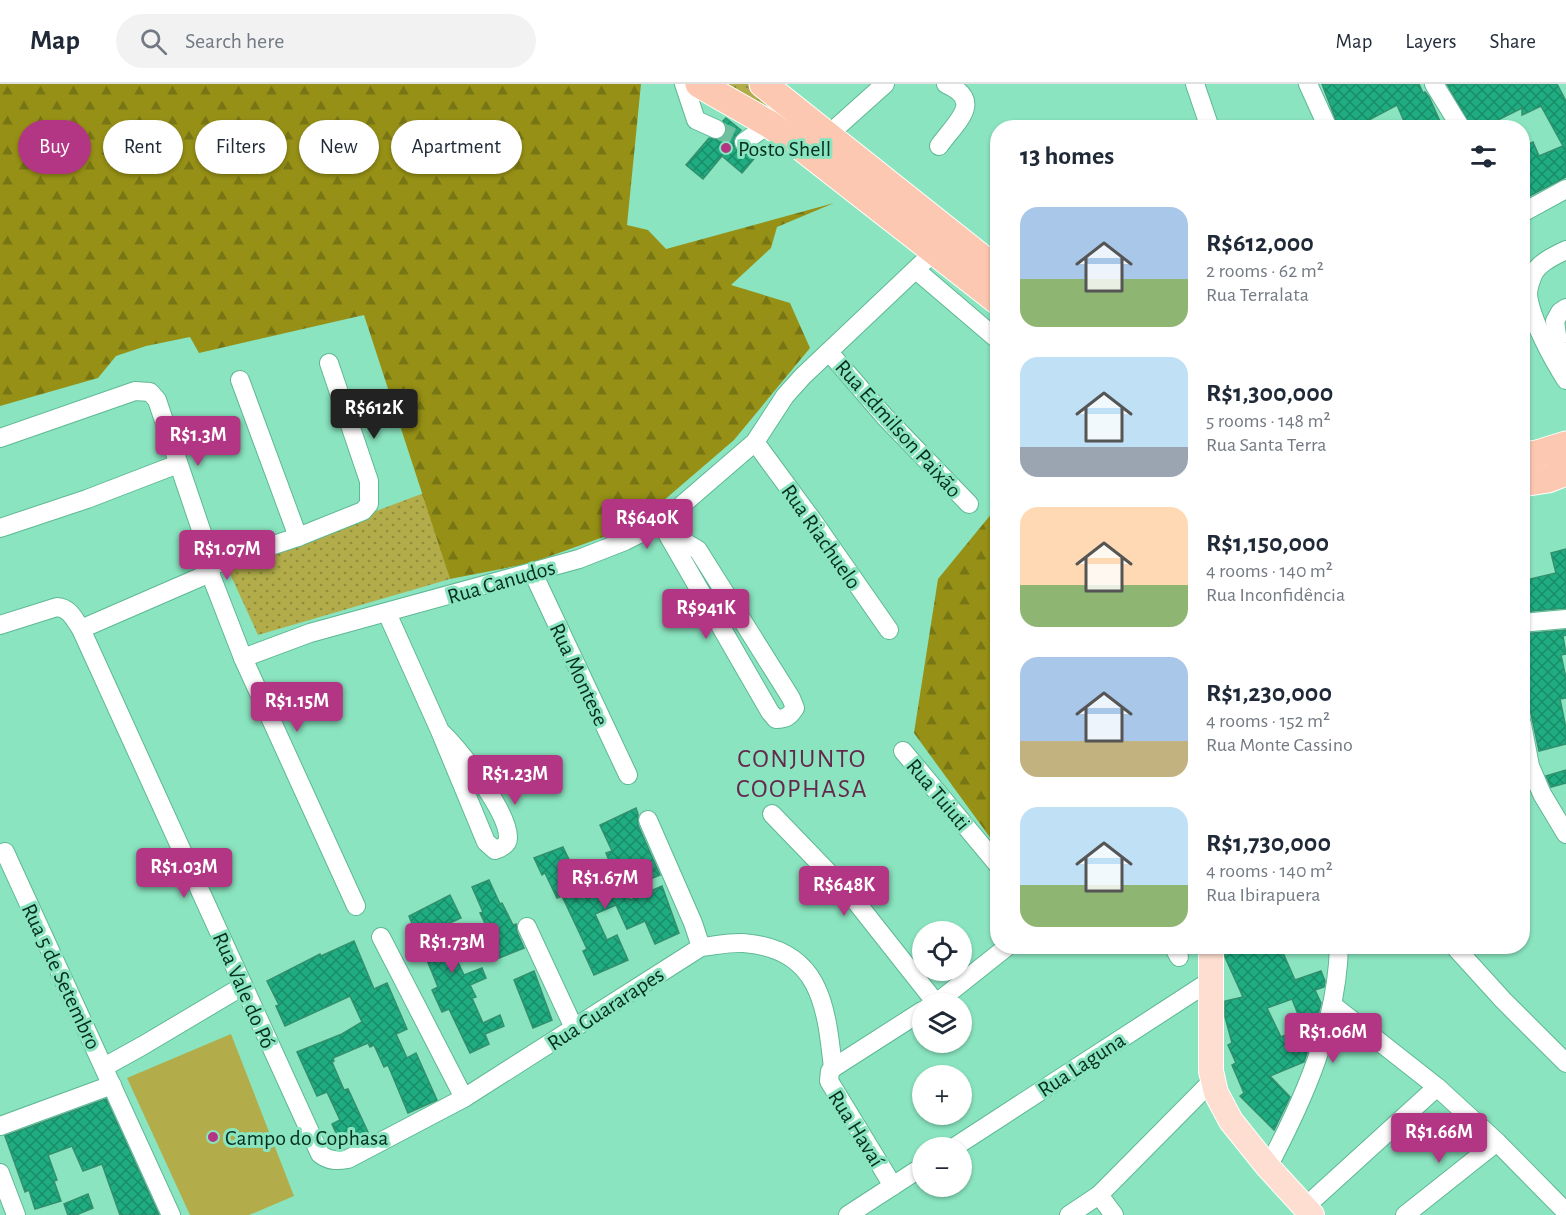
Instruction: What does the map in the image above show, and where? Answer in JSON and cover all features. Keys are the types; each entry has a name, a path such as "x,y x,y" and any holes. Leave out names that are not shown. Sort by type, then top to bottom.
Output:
{"highway":[{"path":"699,84 769,124 822,162 925,260 990,297"},
{"path":"762,84 990,265"},
{"path":"1530,455 1566,445"},
{"path":"1530,482 1548,479 1566,472"}],"main road":[{"path":"1211,954 1212,1082 1216,1093 1227,1114 1268,1167 1308,1211"}],"street":[{"path":"684,84 696,120 716,129"},
{"path":"827,136 885,84"},
{"path":"939,146 965,111 967,103 958,89 946,84"},
{"path":"1195,84 1207,120"},
{"path":"1308,84 1324,120"},
{"path":"1434,84 1456,120"},
{"path":"744,142 769,124"},
{"path":"1530,209 1566,189"},
{"path":"1530,285 1533,274 1547,260 1566,250"},
{"path":"925,260 990,331"},
{"name":"Rua Canudos","path":"243,658 310,633 579,559 625,542 666,519 755,442 785,396 803,376 925,260"},
{"path":"1530,299 1554,361 1566,380"},
{"path":"1566,308 1560,312 1555,321 1558,343 1566,358"},
{"name":"Rua Edmilson Paixão","path":"829,352 885,417 969,504"},
{"path":"81,629 212,569 363,511 369,504 369,481 328,363"},
{"path":"240,380 298,537"},
{"path":"0,438 135,392 150,392 157,400 243,658 356,906"},
{"name":"Rua Riachuelo","path":"755,442 889,630"},
{"path":"0,528 87,499 178,464"},
{"path":"666,519 759,697 776,719 783,719 795,708 791,698 698,550 682,547"},
{"name":"Rua Montese","path":"533,573 628,775"},
{"name":"Rua Vale do Pó","path":"0,625 57,607 65,608 81,629 320,1154"},
{"path":"387,613 440,731 486,843 495,850 501,848 506,844 508,838 504,824 488,792 466,759 440,731"},
{"path":"1530,622 1566,619"},
{"name":"Rua Tuiuti","path":"903,751 990,855"},
{"path":"1530,766 1542,794 1566,834"},
{"path":"772,814 853,898 927,993"},
{"path":"648,820 693,923 701,947"},
{"name":"Rua 5 de Setembro","path":"5,852 171,1215"},
{"path":"527,927 574,1028"},
{"path":"381,938 464,1098"},
{"name":"Rua Guararapes","path":"320,1154 335,1161 348,1159 464,1098 701,947 741,943 771,948 795,960 807,971 819,991 830,1041 833,1068"},
{"path":"948,993 998,954"},
{"path":"1268,1167 1299,1107 1334,1006 1338,954"},
{"path":"1461,954 1566,1063"},
{"name":"Rua Laguna","path":"970,1137 1210,981"},
{"path":"104,1067 243,986"},
{"path":"1334,1006 1437,1087 1497,1142 1566,1212"},
{"name":"Rua Havaí","path":"893,1186 829,1081 830,1071 912,1017"},
{"path":"1070,1215 1099,1195 1212,1082"},
{"path":"0,1126 112,1085"},
{"path":"1308,1211 1437,1087"},
{"path":"1405,1215 1497,1142"},
{"path":"0,1173 16,1215"},
{"path":"848,1215 912,1174"},
{"path":"1099,1195 1114,1215"}],"shaded area":[{"path":"724,84 749,84 791,118"},
{"path":"424,493 450,579 258,635 227,567"},
{"name":"Campo do Cophasa","path":"231,1034 294,1196 249,1215 190,1215 127,1078"}],"green space":[{"path":"0,84 641,84 627,225 648,230 666,249 834,203 777,227 771,248 731,285 790,303 810,348 734,440 634,526 531,563 450,579 364,315 199,353 190,337 146,346 116,356 98,378 0,406"},
{"path":"990,516 990,837 914,733 938,579"}],"building":[{"path":"1322,84 1419,84 1423,93 1425,92 1429,97 1439,120 1404,120 1397,105 1369,120 1336,120"},
{"path":"1447,84 1557,84 1566,101 1566,177 1530,196 1530,143 1533,142 1539,156 1563,146 1541,106 1522,115 1522,108 1498,120 1467,120"},
{"name":"Posto Shell","path":"726,118 741,130 734,138 735,149 745,153 753,149 758,154 742,173 722,156 703,179 686,165 709,138 717,140 723,138 727,128 723,121"},
{"path":"1566,549 1566,608 1530,611 1530,579 1556,573 1551,553"},
{"path":"1566,630 1566,635 1563,636 1566,654 1561,655 1566,678 1566,698 1560,699 1566,728 1566,744 1539,751 1530,709 1530,633"},
{"path":"1566,770 1566,783 1551,787 1546,776"},
{"path":"636,808 638,825 660,875 650,879 643,863 615,875 606,853 612,851 600,825"},
{"path":"563,847 574,870 578,868 588,891 620,876 630,900 662,886 679,933 655,944 645,921 627,929 616,905 595,914 607,940 617,935 628,960 594,975 583,951 587,949 562,896 557,898 545,873 542,875 534,858"},
{"path":"489,880 500,904 502,903 513,925 516,924 524,948 494,960 485,939 491,936 480,913 483,912 472,887"},
{"path":"450,895 461,918 439,928 450,953 453,952 464,975 482,968 486,978 470,985 476,997 472,998 483,1023 500,1015 504,1026 485,1034 489,1044 470,1053 449,1009 442,1012 432,990 438,987 409,916"},
{"path":"354,941 374,989 387,983 407,1029 396,1034 407,1058 416,1053 437,1100 408,1113 388,1065 384,1067 374,1045 370,1047 368,1043 333,1058 332,1062 344,1090 348,1089 368,1132 341,1144 332,1124 340,1120 327,1092 317,1096 297,1052 342,1034 362,1022 350,996 285,1026 276,1006 279,1005 267,981 320,954 321,956"},
{"path":"1225,954 1284,954 1295,980 1321,971 1325,981 1324,987 1315,990 1321,1003 1318,1015 1301,1022 1292,999 1267,1008 1281,1037 1304,1027 1314,1031 1304,1062 1270,1076 1290,1097 1274,1130 1240,1096 1244,1093 1232,1065 1236,1063 1228,1045 1232,1043 1225,1017 1225,1001 1243,997"},
{"path":"534,971 552,1020 533,1028 514,980"},
{"path":"106,1099 159,1215 120,1215 102,1164 83,1171 72,1146 48,1155 57,1180 54,1181 61,1201 35,1209 29,1190 25,1192 5,1136"},
{"path":"88,1194 93,1208 76,1215 68,1215 64,1204"}],"tunnel":[{"path":"716,129 744,142"}],"place":[{"name":"Posto Shell","path":"726,148"},
{"name":"Campo do Cophasa","path":"213,1137"}],"district":[{"name":"CONJUNTO COOPHASA","path":"802,773"}]}
